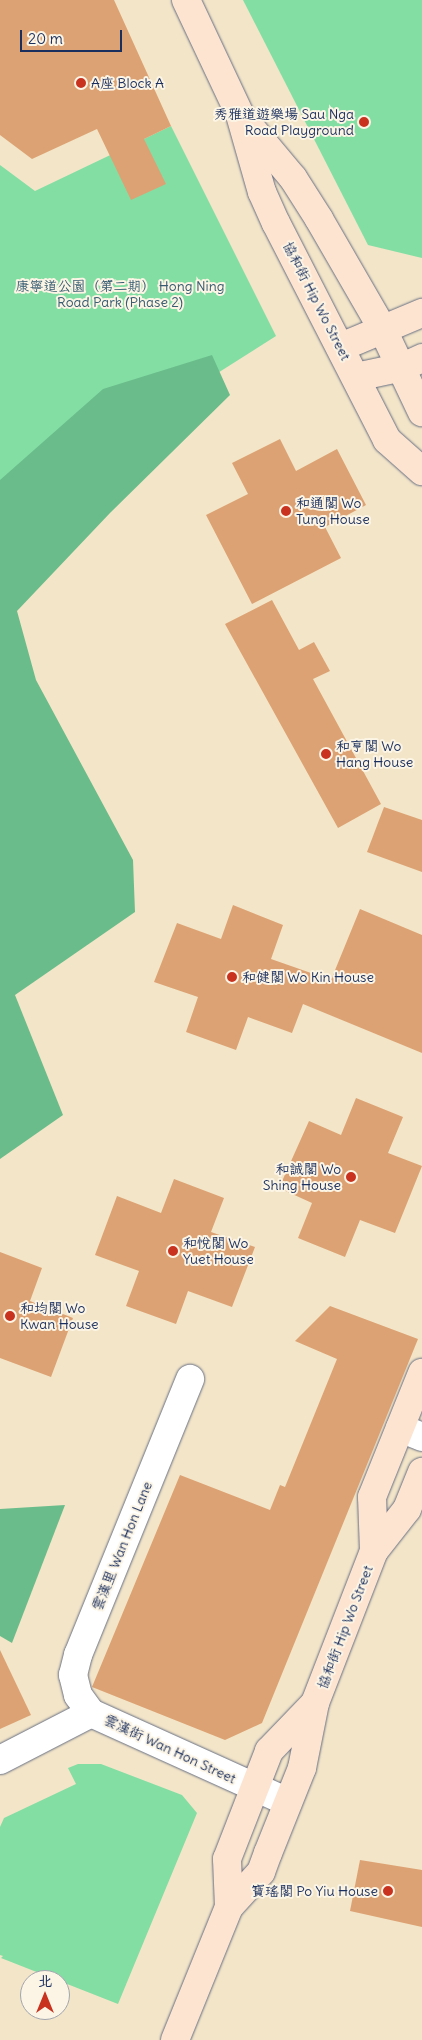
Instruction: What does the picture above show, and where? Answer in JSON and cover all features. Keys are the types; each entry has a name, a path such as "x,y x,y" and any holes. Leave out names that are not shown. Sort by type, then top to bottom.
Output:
{"main road":[{"name":"協和街 Hip Wo Street","path":"186,0 240,115 262,192 387,440 422,472"},
{"name":"協和街 Hip Wo Street","path":"240,115 293,178 384,330 412,362 422,412"},
{"path":"341,347 422,314"},
{"path":"356,377 412,362"},
{"name":"協和街 Hip Wo Street","path":"374,1551 372,1496 411,1432 422,1373"},
{"name":"協和街 Hip Wo Street","path":"175,2040 229,1907 261,1872 302,1768 315,1703 374,1551 407,1509 422,1472"},
{"name":"協和街 Hip Wo Street","path":"229,1907 227,1859 269,1751 315,1703"}],"street":[{"name":"雲漢里 Wan Hon Lane","path":"91,1713 78,1696 73,1676 78,1655 190,1378"},
{"name":"雲漢街 Wan Hon Street","path":"0,1760 91,1713 288,1802"}],"green space":[{"name":"秀雅道遊樂場 Sau Nga Road Playground","path":"243,0 422,0 422,258 368,245"},
{"name":"康寧道公園（第二期） Hong Ning Road Park (Phase 2)","path":"171,126 276,336 164,407 0,542 0,165 35,191"},
{"path":"212,355 230,395 110,513 17,611 36,680 133,860 135,912 15,995 63,1115 0,1159 0,480 103,389"},
{"path":"65,1505 12,1643 0,1636 0,1509"},
{"path":"78,1764 101,1764 182,1795 197,1813 118,2004 70,1985 70,1970 32,1970 1,1958 3,1956 0,1955 0,1827 4,1818 76,1784 68,1768"}],"building":[{"path":"0,0 114,0 171,126 144,139 166,184 131,200 97,129 32,159 0,135"},
{"name":"和通閣 Wo Tung House","path":"280,439 296,471 337,449 366,505 325,527 341,558 252,604 206,515 248,494 232,463"},
{"name":"和亨閣 Wo Hang House","path":"272,600 299,650 314,642 330,671 313,679 381,804 338,828 225,624"},
{"path":"384,807 422,820 422,872 367,852"},
{"path":"233,905 283,925 271,959 331,980 360,909 422,935 422,1053 303,1004 292,1033 248,1017 236,1050 186,1032 198,997 154,982 177,923 221,939"},
{"name":"和誠閣 Wo Shing House","path":"356,1098 403,1117 388,1153 422,1166 395,1233 360,1220 345,1257 298,1238 312,1203 279,1188 309,1121 341,1135"},
{"name":"和悅閣 Wo Yuet House","path":"174,1179 224,1198 211,1232 255,1247 232,1307 188,1291 176,1324 126,1306 139,1271 95,1255 117,1196 161,1213"},
{"name":"和均閣 Wo Kwan House","path":"0,1252 42,1268 30,1301 73,1318 51,1377 0,1358"},
{"path":"330,1306 418,1339 262,1723 225,1740 92,1687 180,1475 270,1510 280,1485 285,1487 337,1359 295,1341"},
{"path":"0,1650 31,1715 0,1729"},
{"name":"寶瑤閣 Po Yiu House","path":"360,1860 422,1870 422,1927 350,1911"}],"place":[{"name":"A座 Block A","path":"81,83"},
{"name":"秀雅道遊樂場 Sau Nga Road Playground","path":"364,122"},
{"name":"和通閣 Wo Tung House","path":"286,511"},
{"name":"和亨閣 Wo Hang House","path":"326,754"},
{"name":"和健閣 Wo Kin House","path":"232,977"},
{"name":"和誠閣 Wo Shing House","path":"351,1177"},
{"name":"和悅閣 Wo Yuet House","path":"173,1251"},
{"name":"和均閣 Wo Kwan House","path":"10,1316"},
{"name":"寶瑤閣 Po Yiu House","path":"388,1891"}]}
